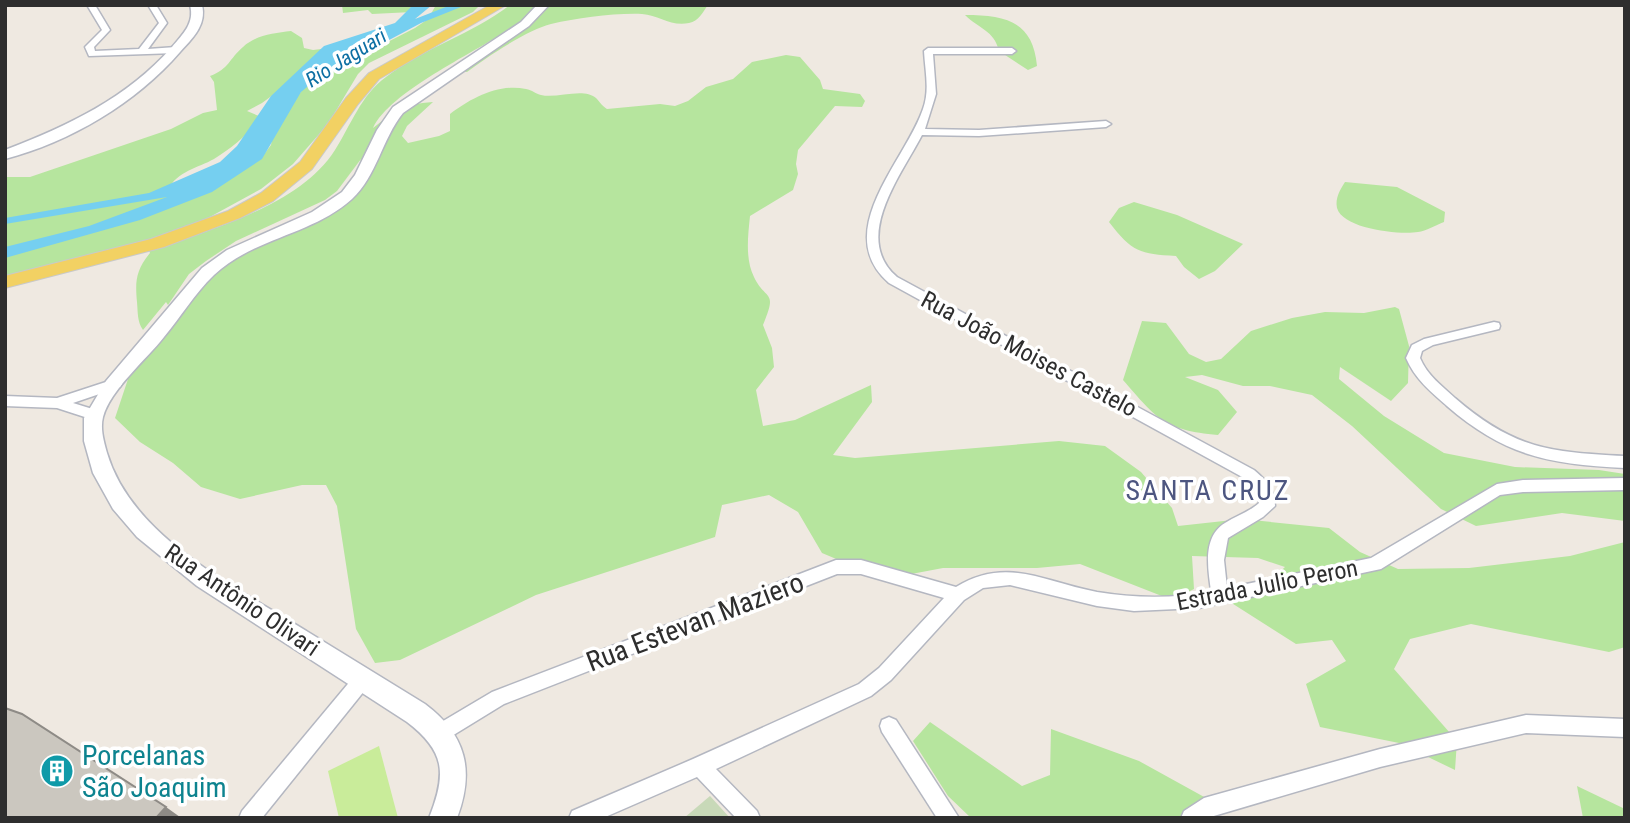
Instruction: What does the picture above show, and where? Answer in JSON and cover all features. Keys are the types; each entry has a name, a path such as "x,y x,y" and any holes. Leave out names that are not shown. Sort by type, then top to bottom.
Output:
{"main road":[{"path":"5,276 181,230 241,205 293,170 306,155 343,97 368,73 491,5"},
{"path":"5,282 186,233 252,205 285,184 307,165 349,101 374,76 500,5"}],"street":[{"path":"91,5 106,30 89,47 92,54 176,50"},
{"path":"141,52 163,23 152,5"},
{"path":"5,155 43,141 105,111 154,74 198,20 196,5"},
{"path":"5,401 57,403 94,415 114,384 197,282 218,263 242,248 335,205 350,193 363,175 386,122 398,110 525,24 544,5"},
{"name":"Rua João Moises Castelo","path":"1012,51 928,52 933,72 930,102 920,132 875,209 872,225 877,262 892,280 1249,474 1261,484 1268,496 1267,506 1257,516 1227,529 1216,546 1220,597"},
{"path":"920,132 979,133 1106,124"},
{"path":"1494,326 1429,342 1417,348 1413,358 1419,372 1490,431 1508,442 1554,454 1625,462"},
{"path":"57,403 114,384"},
{"name":"Rua Antônio Olivari","path":"94,415 97,461 113,491 150,537 195,573 416,713 440,733 449,746 454,773 449,803 443,818"},
{"name":"Estrada Julio Peron","path":"579,818 865,690 885,674 958,595 979,582 1010,578 1097,599 1135,604 1172,604 1220,597 1376,564 1497,490 1523,486 1625,484"},
{"name":"Rua Estevan Maziero","path":"440,733 498,698 836,567 861,567 958,595"},
{"path":"249,818 363,679"},
{"path":"1191,818 1204,808 1301,779 1526,724 1625,728"},
{"path":"889,726 949,818"},
{"path":"700,766 750,818"}],"green space":[{"path":"342,5 419,5 412,12 372,14 368,10 343,13"},
{"path":"436,5 480,5 473,12 369,63 358,74 328,124 293,164 261,189 186,230 191,237 250,214 307,181 335,150 363,101 377,84 416,58 510,5 708,5 695,20 683,24 648,15 631,14 596,16 551,24 520,38 467,72 458,70 509,34 517,24 417,85 383,113 373,128 400,109 433,102 407,126 402,136 408,143 439,136 450,131 450,114 458,108 476,97 506,88 526,89 547,96 584,93 596,98 607,109 660,104 675,106 688,101 706,87 733,79 752,62 786,55 800,57 820,80 823,89 860,94 865,101 862,107 835,106 798,150 798,174 793,190 750,216 749,263 758,285 770,301 763,325 772,348 774,367 756,390 763,426 795,420 871,385 872,402 833,455 855,458 1059,441 1105,446 1141,472 1172,508 1178,526 1242,519 1329,528 1360,552 1398,569 1469,568 1570,556 1625,542 1625,647 1609,652 1471,624 1410,639 1394,669 1457,741 1455,770 1399,743 1320,727 1306,684 1346,661 1332,640 1296,644 1230,602 1269,582 1285,567 1258,558 1192,556 1194,589 1172,600 1080,564 1037,568 943,568 906,575 872,574 822,553 798,512 769,495 722,505 715,537 536,595 400,660 375,663 356,629 337,506 326,485 302,485 240,499 201,487 173,463 140,442 115,418 130,373 231,254 290,226 354,185 361,159 337,191 325,200 236,241 189,274 168,305 166,302 143,330 138,317 136,295 139,270 150,253 149,250 5,280 5,177 30,177 171,129 203,113 217,110 214,82 210,76 225,67 238,51 259,37 291,31 302,38 304,48 313,50 338,47 247,111 261,117 245,135 214,159 182,174 168,190 262,157 271,145 274,126 303,89 329,72 415,28 428,19"},
{"path":"965,15 993,17 1015,24 1030,39 1037,66 1028,70 999,51 994,38"},
{"path":"1345,182 1397,187 1445,212 1444,222 1409,233 1360,226 1341,215 1337,208 1337,197"},
{"path":"1134,202 1177,215 1243,244 1215,271 1199,279 1184,267 1176,256 1138,250 1117,232 1109,222 1119,208"},
{"path":"1395,307 1399,309 1409,346 1408,383 1391,401 1340,367 1339,379 1384,416 1444,453 1515,467 1599,470 1625,474 1625,521 1562,513 1476,526 1441,509 1352,426 1312,395 1270,386 1243,386 1202,375 1185,377 1218,390 1237,412 1218,435 1173,426 1154,413 1123,380 1142,321 1166,323 1189,354 1206,362 1221,359 1251,331 1292,318 1325,312 1364,313"},
{"path":"930,722 1022,786 1050,775 1051,729 1139,761 1206,798 1193,804 1183,818 971,818 948,796 913,741"},
{"path":"379,746 398,818 339,818 328,771"},
{"path":"1577,786 1625,809 1625,818 1583,818"},
{"path":"710,796 730,818 684,818"}],"water":[{"name":"Rio Jaguari","path":"413,5 432,5 415,19 451,5 466,5 421,23 318,78 301,92 262,159 212,192 140,220 5,258 5,247 89,226 167,197 5,224 5,218 149,193 220,162 237,146 271,96 324,46 395,23"}],"building":[{"name":"Porcelanas São Joaquim","path":"5,708 22,714 166,807 156,818 5,818"}],"place":[{"name":"Porcelanas São Joaquim","path":"57,771"}],"district":[{"name":"SANTA CRUZ","path":"1208,490"}]}
